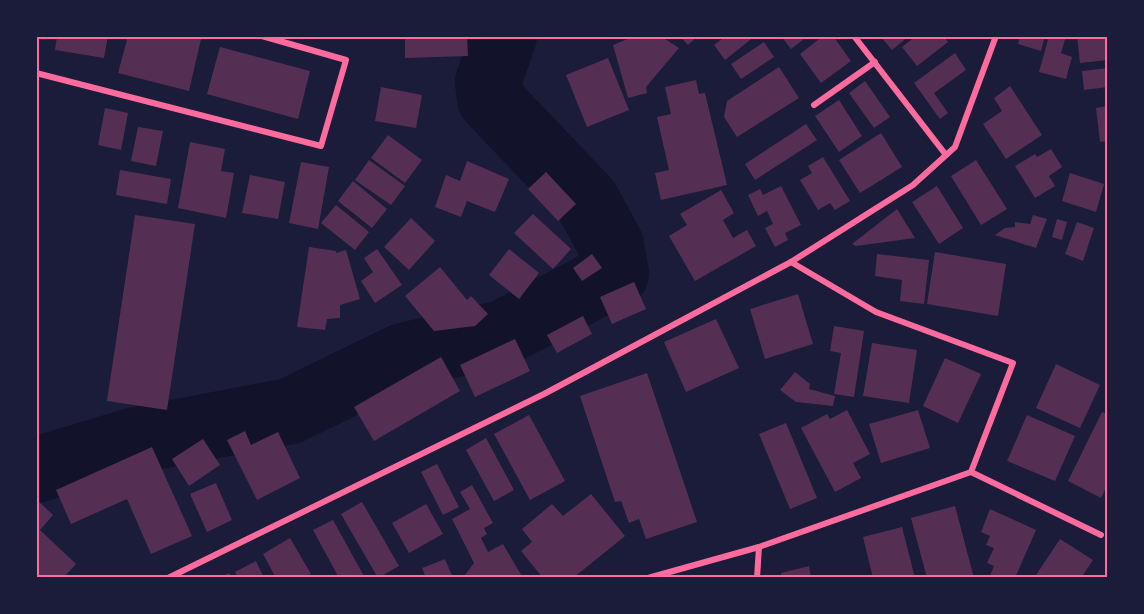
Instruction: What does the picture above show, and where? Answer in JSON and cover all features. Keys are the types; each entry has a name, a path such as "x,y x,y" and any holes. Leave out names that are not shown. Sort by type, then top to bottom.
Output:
{"street":[{"path":"36,73 321,146 346,60 262,36"},
{"path":"854,36 946,155"},
{"path":"168,578 544,394 791,262 913,185 955,147 996,36"},
{"path":"814,105 875,62"},
{"path":"791,262 876,312 1013,363 971,472"},
{"path":"648,578 759,547 971,472 1101,535"},
{"path":"757,578 759,547"}],"building":[{"path":"57,36 108,36 104,58 55,50"},
{"path":"128,36 188,36 201,39 189,91 118,73"},
{"path":"405,36 467,36 468,56 405,58"},
{"path":"635,36 660,36 679,48 646,87 647,93 628,98 613,45"},
{"path":"680,36 698,36 688,45"},
{"path":"726,36 755,36 725,60 714,45"},
{"path":"781,36 808,36 791,49"},
{"path":"823,36 833,36 851,61 821,83 800,54"},
{"path":"880,36 909,36 892,50"},
{"path":"916,36 943,36 948,42 917,66 902,47"},
{"path":"1020,36 1045,36 1041,51 1018,44"},
{"path":"1049,36 1066,36 1061,53 1072,57 1066,79 1039,72"},
{"path":"1077,36 1108,36 1108,60 1080,63"},
{"path":"764,42 774,57 741,79 731,64"},
{"path":"220,47 310,71 298,119 207,94"},
{"path":"955,53 966,70 934,93 948,113 940,119 914,83"},
{"path":"608,58 629,110 587,127 566,75"},
{"path":"779,67 799,98 737,137 724,117 727,101"},
{"path":"1108,68 1108,87 1084,90 1082,71"},
{"path":"696,80 699,94 705,93 727,185 661,200 655,173 669,170 657,117 671,114 665,87"},
{"path":"865,81 890,117 874,128 849,93"},
{"path":"1010,86 1042,135 1006,159 983,124 1002,111 994,98"},
{"path":"381,87 422,95 416,128 375,121"},
{"path":"839,100 862,136 839,152 815,116"},
{"path":"1108,106 1108,141 1100,142 1096,108"},
{"path":"105,108 128,113 121,150 98,145"},
{"path":"806,124 817,140 755,180 745,164"},
{"path":"138,127 163,131 156,166 131,161"},
{"path":"881,133 902,167 860,193 839,160"},
{"path":"388,135 422,160 405,183 371,158"},
{"path":"190,142 225,149 221,171 234,173 226,218 178,208"},
{"path":"1051,149 1062,167 1049,176 1055,186 1035,198 1015,166 1035,154 1037,157"},
{"path":"823,157 850,201 835,210 830,203 818,210 800,180 812,173 808,166"},
{"path":"369,160 405,186 391,205 355,180"},
{"path":"976,160 1007,209 981,225 951,176"},
{"path":"467,161 509,179 495,212 467,201 461,217 435,207 446,175 460,181"},
{"path":"301,162 329,167 318,229 289,223"},
{"path":"120,170 171,179 167,204 116,195"},
{"path":"546,172 576,204 558,221 528,189"},
{"path":"1070,173 1104,184 1096,212 1062,201"},
{"path":"250,175 285,182 278,219 242,213"},
{"path":"353,181 387,209 372,228 338,201"},
{"path":"781,186 801,225 785,233 788,240 775,247 765,228 773,224 767,211 758,216 748,195 760,189 763,195"},
{"path":"937,186 963,228 939,244 912,202"},
{"path":"721,190 734,213 723,220 733,238 747,230 756,246 695,281 669,236 687,225 680,214"},
{"path":"336,205 369,232 355,250 321,223"},
{"path":"897,209 915,238 856,246 852,244"},
{"path":"533,214 571,249 553,269 514,233"},
{"path":"135,215 195,224 167,410 107,401"},
{"path":"1033,215 1047,219 1036,248 995,235 1005,228 1015,227 1015,222 1030,224"},
{"path":"411,218 435,241 409,270 384,247"},
{"path":"1057,219 1067,222 1062,240 1052,237"},
{"path":"1077,222 1094,228 1083,261 1065,254"},
{"path":"309,247 336,251 336,253 346,250 360,299 340,305 340,318 327,319 325,330 297,327"},
{"path":"377,249 402,285 375,303 361,281 373,272 364,258"},
{"path":"509,249 539,273 519,299 489,275"},
{"path":"935,252 1006,264 998,316 927,304"},
{"path":"592,254 602,268 582,281 573,268"},
{"path":"877,254 929,260 924,304 900,301 902,280 875,276"},
{"path":"440,267 467,300 471,296 488,314 475,326 434,331 405,296"},
{"path":"634,282 646,309 612,324 600,297"},
{"path":"798,294 813,344 765,359 750,309"},
{"path":"583,316 592,334 557,353 547,335"},
{"path":"716,319 739,368 686,392 664,342"},
{"path":"834,326 864,331 854,397 834,394 841,353 830,351"},
{"path":"515,339 530,371 475,397 460,365"},
{"path":"872,343 917,350 909,403 863,396"},
{"path":"441,357 460,391 374,441 354,407"},
{"path":"945,358 981,374 958,423 923,406"},
{"path":"1056,364 1100,385 1080,428 1036,408"},
{"path":"795,372 810,384 809,389 835,396 833,406 796,402 780,390"},
{"path":"647,373 697,522 646,539 639,519 629,523 621,501 615,502 580,396"},
{"path":"847,410 870,454 853,463 861,478 835,492 801,428 827,414 830,419"},
{"path":"918,410 930,448 881,463 869,424"},
{"path":"1102,412 1108,414 1108,484 1101,498 1068,481"},
{"path":"529,415 565,481 530,500 494,434"},
{"path":"1027,415 1075,436 1055,481 1007,461"},
{"path":"786,423 817,498 790,509 759,434"},
{"path":"245,431 251,445 278,432 300,478 257,500 227,440"},
{"path":"486,438 514,490 494,501 466,450"},
{"path":"203,439 220,465 189,486 172,459"},
{"path":"152,447 192,536 151,554 127,499 71,524 56,490"},
{"path":"437,464 459,507 443,515 421,472"},
{"path":"216,483 232,520 207,532 190,494"},
{"path":"472,485 493,523 484,528 487,534 481,538 488,552 503,544 523,578 470,578 465,575 474,563 452,519 470,509 460,492"},
{"path":"591,494 625,536 573,578 543,578 521,551 532,542 522,529 552,504 563,516"},
{"path":"36,499 53,515 40,530 76,564 63,578 36,578"},
{"path":"362,502 399,566 378,578 341,514"},
{"path":"426,504 443,534 409,553 392,523"},
{"path":"955,506 974,578 927,578 911,518"},
{"path":"990,509 1036,530 1015,578 989,578 994,566 987,563 994,548 986,545 990,536 981,532"},
{"path":"333,520 365,578 339,578 313,530"},
{"path":"902,527 915,578 873,578 863,537"},
{"path":"290,538 311,574 303,578 276,578 263,554"},
{"path":"1060,539 1093,560 1081,578 1034,578"},
{"path":"445,559 453,578 426,578 422,568"},
{"path":"256,561 264,578 238,578 235,572"},
{"path":"809,566 811,578 782,578 781,573"},
{"path":"229,573 232,578 219,578"}],"waterway":[{"path":"36,470 132,441 290,411 403,356 503,333 616,274 611,245 587,201 490,99 488,82 504,36"}]}
